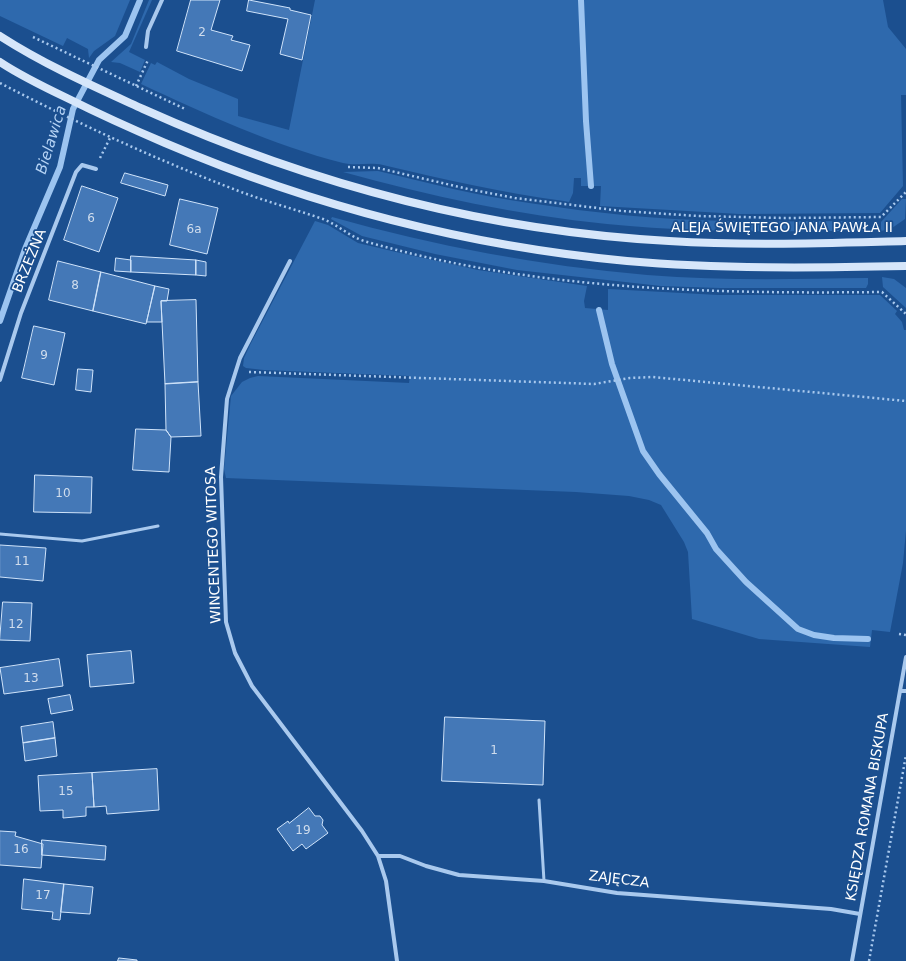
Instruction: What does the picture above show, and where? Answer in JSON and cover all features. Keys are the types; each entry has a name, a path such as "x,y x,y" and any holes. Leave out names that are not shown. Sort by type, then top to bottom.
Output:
{"main road":[{"name":"ALEJA ŚWIĘTEGO JANA PAWŁA II","path":"0,36 71,75 106,92 181,126 267,160 377,194 469,215 544,228 674,242 757,244 906,241"},
{"path":"0,62 14,72 96,112 207,161 275,186 376,217 476,240 549,252 643,262 742,266 906,266"}],"street":[{"path":"146,47 148,31 162,0"},
{"name":"BRZEŻNA","path":"0,380 21,313 76,172 82,165 96,169"},
{"name":"WINCENTEGO WITOSA","path":"290,260 250,338 235,371 227,399 221,471 224,586 227,628 240,665 255,691 311,761 362,831 378,856 388,890 397,961"},
{"name":"KSIĘDZA ROMANA BISKUPA","path":"852,961 906,657"},
{"path":"900,691 906,691"},
{"name":"ZAJĘCZA","path":"378,856 400,856 426,866 459,874 544,881 617,893 831,909 860,914"}],"lane":[{"path":"0,534 82,541 158,526"},
{"path":"539,800 544,881"}],"path":[{"path":"31,36 38,38 188,112"},
{"path":"136,86 144,69"},
{"path":"0,83 88,128"},
{"path":"101,156 110,138"},
{"path":"344,167 378,168 468,189 551,203 622,211 698,216 785,218 881,217 906,192"},
{"path":"235,371 532,383 607,383 625,379 653,377 906,401"},
{"path":"899,634 906,635"},
{"path":"869,961 906,756"}],"shaded area":[{"path":"0,0 130,0 115,36 94,51 89,58 88,49 67,38 63,46 0,16"},
{"path":"149,0 152,0 129,52 145,60 140,72 120,63 111,62 131,44"},
{"path":"315,0 883,0 888,27 906,49 906,95 901,95 903,186 880,213 740,214 600,206 601,186 581,186 581,178 574,178 573,193 569,202 496,190 383,165 343,163 317,156 240,128 141,84 151,63 155,65 157,62 189,79 238,99 238,116 289,130"},
{"path":"378,171 491,197 578,210 652,218 702,220 863,221 867,224 867,231 705,230 607,224 474,204 343,172"},
{"path":"902,199 906,199 905,219 892,228 881,231 881,222"},
{"path":"332,217 410,237 488,254 607,271 702,278 868,278 868,284 866,288 720,288 661,286 517,270 435,254 362,236 331,219"},
{"path":"315,221 328,225 358,243 478,270 587,286 584,301 585,308 608,310 608,289 718,295 880,295 897,311 895,314 902,322 904,330 906,330 906,530 903,563 890,632 872,630 870,647 759,639 692,619 688,552 684,542 661,505 649,500 629,496 576,492 226,478 224,469 231,396 242,382 258,376 409,383 410,376 264,370 246,368 243,366 244,358 250,345"},
{"path":"882,277 894,279 906,288 906,308 883,287"}],"building":[{"path":"191,0 220,0 211,30 233,36 231,40 250,45 242,71 177,51"},
{"path":"249,0 290,8 290,10 311,15 302,60 280,54 288,19 247,11"},
{"path":"125,173 168,185 165,196 121,183"},
{"path":"82,186 118,198 99,252 64,240"},
{"path":"180,199 218,208 207,254 170,245"},
{"path":"131,256 196,260 196,275 131,272"},
{"path":"116,258 131,260 131,272 115,271"},
{"path":"196,260 206,262 206,276 196,275"},
{"path":"58,261 101,272 93,311 49,300"},
{"path":"101,272 155,286 146,324 93,311"},
{"path":"155,286 169,289 167,301 161,301 162,322 147,322"},
{"path":"196,300 198,382 165,384 161,301"},
{"path":"34,326 65,333 54,385 22,378"},
{"path":"78,369 93,370 91,392 76,390"},
{"path":"198,382 201,436 171,437 166,430 165,384"},
{"path":"136,429 166,430 171,437 169,472 133,470"},
{"path":"35,475 92,477 91,513 34,512"},
{"path":"0,545 46,548 43,581 0,577"},
{"path":"3,602 32,603 30,641 0,640"},
{"path":"131,651 134,683 90,687 87,655"},
{"path":"59,659 63,686 4,694 0,668"},
{"path":"70,695 73,710 51,714 48,699"},
{"path":"445,717 545,721 543,785 442,781"},
{"path":"53,722 55,738 23,743 21,727"},
{"path":"55,738 57,756 25,761 23,743"},
{"path":"157,769 159,810 107,814 106,806 94,807 92,773"},
{"path":"92,773 94,807 86,807 86,816 63,818 63,810 40,811 38,776"},
{"path":"309,808 315,816 320,816 323,820 322,825 328,833 306,849 302,844 293,851 277,829 288,821 289,823"},
{"path":"0,831 16,832 15,836 43,844 41,868 0,865"},
{"path":"42,840 106,846 105,860 42,855"},
{"path":"24,879 64,884 60,920 52,919 53,912 22,909"},
{"path":"64,884 93,887 90,914 61,912"},
{"path":"119,958 137,960 137,961 118,961"}],"waterway":[{"name":"Bielawica","path":"0,321 25,249 60,167 73,109 99,60 125,36 140,0"},
{"path":"581,0 586,121 591,186"},
{"path":"599,310 612,364 643,451 659,474 707,533 716,549 746,582 798,629 814,635 834,638 868,639"}]}
